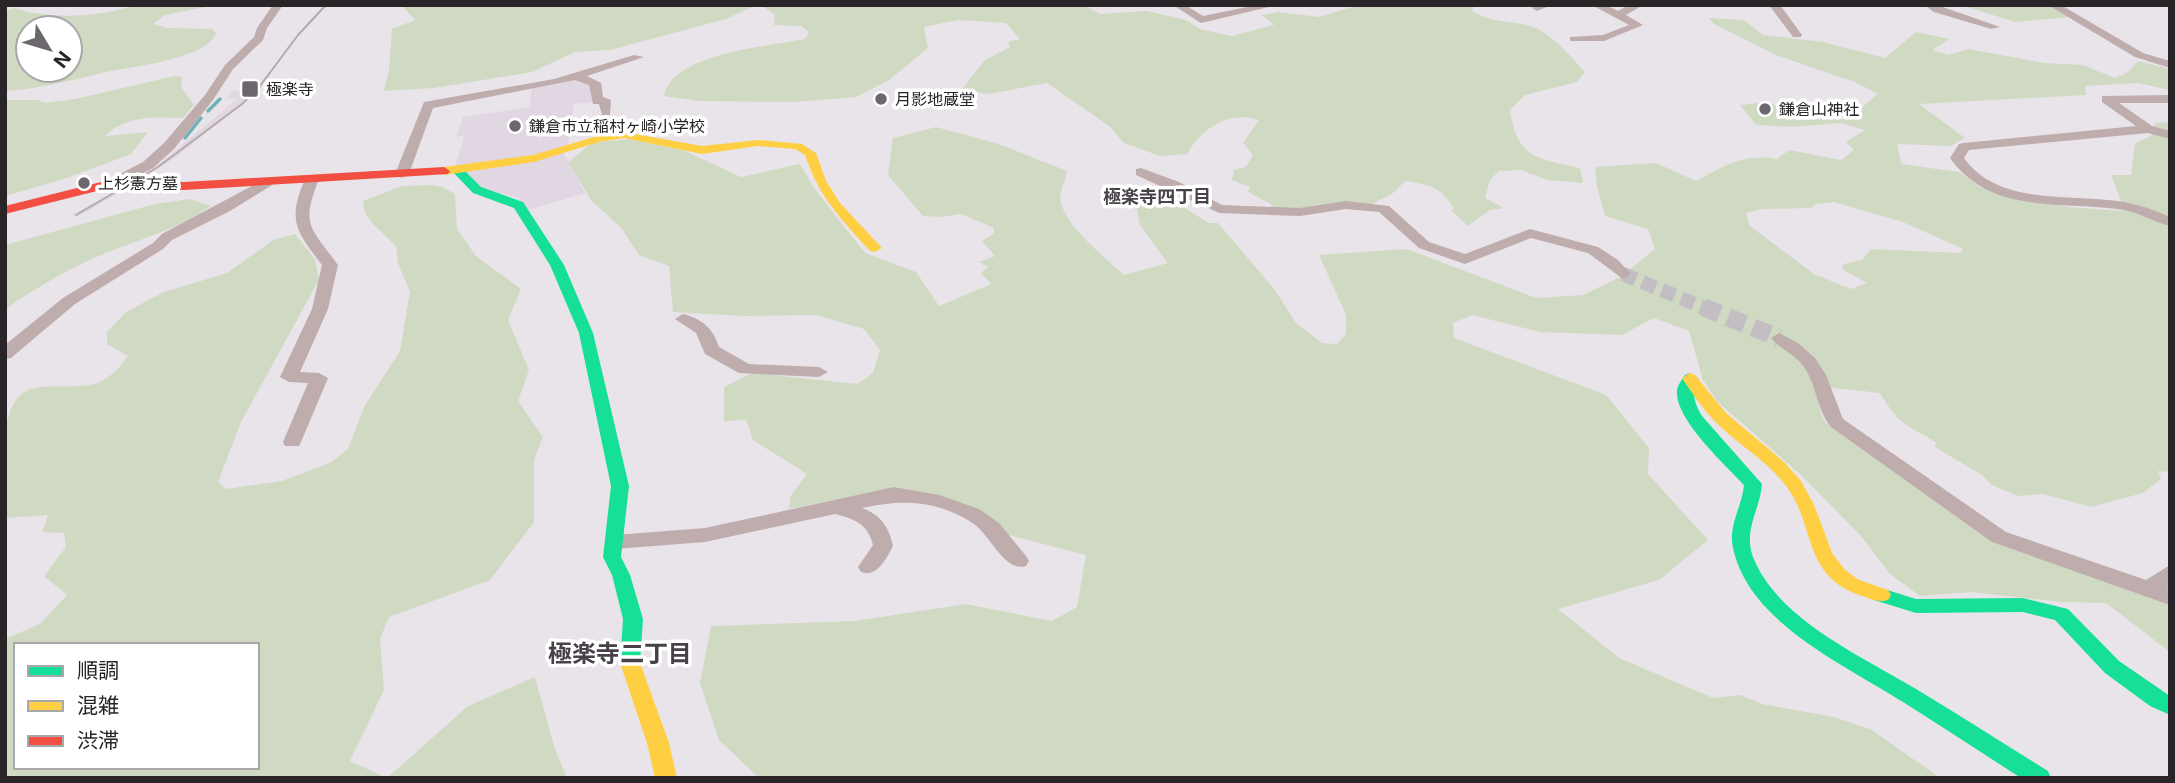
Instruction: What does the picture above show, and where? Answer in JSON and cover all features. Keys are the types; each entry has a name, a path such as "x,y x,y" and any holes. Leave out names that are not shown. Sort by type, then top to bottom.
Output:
{"street":[{"path":"116,184 148,165 169,146 209,97 229,67 259,38 262,28 278,5"},
{"path":"1178,5 1201,20 1264,7 1262,5"},
{"path":"1574,39 1604,38 1638,25 1597,5"},
{"path":"1618,15 1638,5"},
{"path":"1774,5 1797,35"},
{"path":"1929,5 1995,27"},
{"path":"2053,5 2139,55 2170,65"},
{"path":"402,174 428,105 577,77 638,57"},
{"path":"577,77 595,83 597,101 605,100 606,112"},
{"path":"2148,129 2106,99 2170,99"},
{"path":"2170,135 2148,129 1995,142 1964,147 1957,158 1968,174 1987,185 2010,192 2038,199 2122,206 2170,222"},
{"path":"5,210 116,184 184,186 457,170 534,158 616,135 632,135 662,144 702,150 758,143 799,146 810,153 814,172 822,189 875,248"},
{"path":"457,170 477,190 519,205 539,233 566,281 586,333 620,486 612,557 621,575 633,619 629,659 659,743 666,778"},
{"path":"1141,172 1174,185 1219,209 1300,212 1346,205 1384,209 1424,245 1465,259 1530,233 1593,250 1613,263 1623,274"},
{"path":"292,442 319,378 289,377 318,314 329,281 330,265 300,226 301,205 312,179"},
{"path":"5,355 69,301 158,246 167,237 225,208 267,182"},
{"path":"683,318 703,329 711,350 745,369 819,372"},
{"path":"1779,338 1792,345 1812,365 1830,415 1837,423 1893,460 1988,531 2170,597"},
{"path":"2040,778 1810,633 1787,617 1765,592 1747,564 1740,530 1742,513 1754,492 1753,484 1686,406 1684,389 1689,377 1719,416 1777,463 1792,481 1805,499 1817,544 1838,576 1862,589 1916,606 2023,605 2061,614 2112,667 2157,700 2170,706"},
{"path":"615,542 705,536 894,494 919,495 984,521 1019,561"},
{"path":"835,506 867,516 881,532 883,546 868,567"},
{"path":"2149,590 2170,573"}],"shaded area":[{"path":"267,75 271,75 255,94 177,156 79,216 72,215 160,163 237,99 226,99 233,91 255,89"},
{"name":"鎌倉市立稲村ヶ崎小学校","path":"578,79 592,83 593,102 574,104 568,145 533,155 455,167 464,136 456,137 463,117 529,107 532,88"},
{"name":"鎌倉市立稲村ヶ崎小学校","path":"563,152 585,193 528,210 518,198 481,188 464,172"}],"green space":[{"path":"136,5 216,5 165,15 153,24 168,28 212,29 216,33 210,42 183,56 84,77 84,15"},
{"path":"401,5 756,5 726,19 610,50 575,52 532,72 434,88 384,91 389,70 392,29 415,20"},
{"path":"761,5 1084,5 1100,14 1147,11 1186,20 1200,29 1232,36 1274,25 1262,15 1278,12 1319,17 1359,5 1475,5 1472,11 1480,15 1538,29 1560,46 1585,72 1577,82 1525,95 1510,110 1513,126 1524,148 1541,159 1580,168 1583,183 1547,180 1521,170 1499,171 1490,180 1485,198 1504,208 1490,210 1468,226 1451,210 1454,208 1439,191 1427,185 1405,181 1393,193 1370,205 1272,210 1271,204 1248,192 1250,187 1232,180 1234,170 1246,167 1253,155 1243,143 1259,120 1237,117 1227,120 1208,129 1187,154 1160,156 1124,143 1109,126 1047,83 988,94 962,89 985,60 1010,47 1008,42 1020,39 1006,23 957,20 924,27 928,48 889,80 856,97 793,102 698,101 664,96 671,81 684,70 703,61 747,49 805,39 809,32 801,26 774,25 775,15"},
{"path":"1961,5 2050,5 2069,17 2015,22"},
{"path":"14,8 43,14 14,14 14,84 54,84 5,91 5,12"},
{"path":"1709,18 1744,20 1763,35 1823,42 1885,58 1916,32 1950,39 1932,50 1949,55 1968,49 2045,63 2083,65 2115,78 2128,72 2138,61 2170,69 2170,90 2138,83 2085,86 2086,95 1919,104 1965,138 1951,146 1897,144 1901,164 1959,172 1980,187 2067,207 2125,211 2111,175 2131,175 2135,143 2151,136 2155,123 2170,122 2170,472 2158,471 2161,479 2143,493 2091,507 2043,494 2018,496 1992,485 1982,475 1935,447 1936,442 1898,418 1880,393 1815,386 1821,414 1826,423 1856,440 1952,512 2170,601 2170,652 2106,603 2062,602 1971,592 1920,596 1890,574 1861,536 1801,475 1718,402 1703,380 1689,331 1654,318 1622,335 1540,332 1472,315 1453,323 1454,338 1606,395 1649,448 1648,474 1708,540 1659,580 1558,609 1619,658 1713,698 1740,695 1762,704 1834,717 1872,730 1940,778 759,778 719,740 700,683 711,626 855,621 966,604 1052,621 1077,607 1086,555 977,527 951,500 897,487 789,509 790,497 807,474 753,440 746,420 724,421 724,387 752,373 857,384 873,373 880,350 864,329 816,315 743,316 673,312 669,266 639,255 622,229 591,200 568,162 592,143 629,139 685,151 741,177 800,164 814,188 865,253 916,272 939,306 991,284 981,273 988,267 979,262 995,256 982,241 994,233 994,228 961,214 923,216 888,175 893,138 936,127 999,144 1067,171 1060,198 1069,219 1086,240 1124,275 1168,263 1140,225 1136,206 1153,196 1173,201 1209,223 1218,223 1275,290 1296,323 1322,343 1337,344 1346,334 1346,315 1319,255 1407,249 1536,298 1583,295 1622,276 1655,249 1648,229 1605,216 1595,167 1656,163 1696,181 1744,159 1777,159 1789,150 1841,160 1854,150 1846,142 1865,130 1841,123 1793,127 1756,125 1740,105 1771,104 1797,120 1848,119 1878,94 1857,83 1776,55 1714,24","holes":["1834,202 1903,222 1963,249 1960,253 1871,249 1862,260 1844,264 1842,269 1867,283 1851,289 1814,274 1750,226 1746,213 1762,209 1811,208 1815,204"]},
{"path":"175,76 182,77 181,87 194,105 183,118 141,119 122,124 105,136 148,132 131,154 64,179 5,196 5,100 38,100 45,103 75,99"},
{"path":"431,185 443,187 455,194 457,229 476,256 521,289 508,320 529,370 518,401 543,437 534,460 534,522 490,580 389,617 380,639 384,690 350,761 387,778 5,778 5,639 40,624 67,595 44,576 66,547 64,533 42,532 48,515 5,518 4,442 10,412 16,399 25,392 35,388 90,385 102,381 117,370 128,356 107,344 107,332 126,312 164,292 227,273 273,240 295,234 315,259 319,280 241,422 218,482 226,489 282,481 330,463 348,449 364,407 400,351 410,292 398,263 396,246 373,224 365,213 363,201 402,186"},
{"path":"190,199 211,206 169,229 82,263 5,309 5,245 155,204"},
{"path":"535,677 554,746 567,778 387,778 468,706"}],"waterway":[{"path":"208,111 220,99"},
{"path":"185,138 201,118"}],"tunnel":[{"path":"1623,274 1707,309"},
{"path":"1703,307 1779,338"}],"tram line":[{"path":"76,215 158,167 242,104 257,90 298,35 326,5"}],"traffic: fast":[{"path":"457,170 477,190 519,205 557,265 586,333 620,486 612,557 621,575 633,619 630,663"},
{"path":"1690,378 1685,389 1687,403 1694,417 1753,484 1740,534 1741,544 1755,579 1771,600 1814,637 2040,778"},
{"path":"1881,595 1916,606 2023,605 2061,614 2112,667 2157,700 2170,706"}],"traffic: slow":[{"path":"444,171 534,158 598,139 624,135 702,150 758,143 798,146 810,153 820,181 835,205 875,248"},
{"path":"1690,378 1720,417 1778,466 1795,485 1829,565 1842,579 1881,595"},
{"path":"630,663 658,743 666,778"}],"traffic: jam":[{"path":"141,184 184,186 444,171"},
{"path":"5,210 113,183 120,184"},
{"path":"120,184 141,184"}],"place":[{"name":"極楽寺","path":"250,89"},
{"name":"月影地蔵堂","path":"881,99"},
{"name":"鎌倉山神社","path":"1765,109"},
{"name":"鎌倉市立稲村ヶ崎小学校","path":"515,126"},
{"name":"上杉憲方墓","path":"84,183"}],"district":[{"name":"極楽寺四丁目","path":"1157,196"},
{"name":"極楽寺二丁目","path":"620,653"}]}
